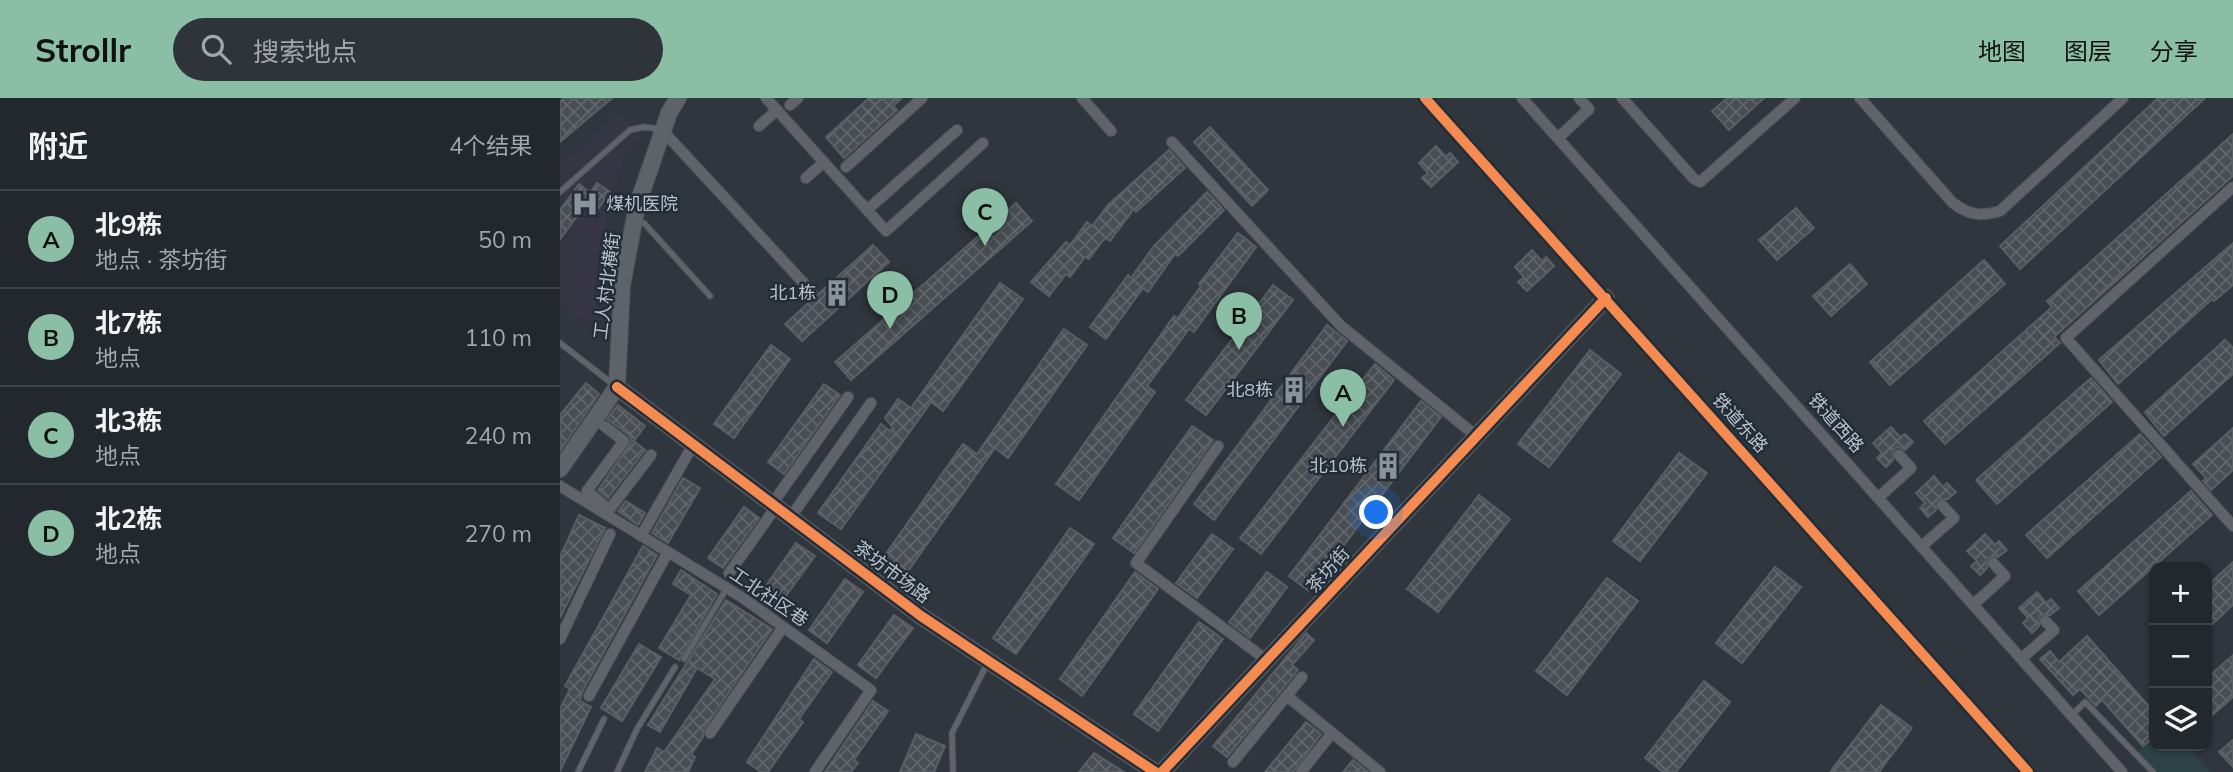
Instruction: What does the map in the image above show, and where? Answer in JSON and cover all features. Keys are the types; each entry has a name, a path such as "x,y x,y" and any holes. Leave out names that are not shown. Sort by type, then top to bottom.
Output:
{"street":[{"name":"工人村北横街","path":"617,387 622,285 634,220 662,130 678,98"},
{"path":"766,98 886,231 983,143"},
{"path":"846,167 922,98"},
{"path":"1082,98 1111,131"},
{"name":"铁道东路","path":"1424,98 2028,772"},
{"name":"铁道西路","path":"1522,98 2122,772"},
{"path":"1558,138 1589,109 1579,98"},
{"path":"1622,98 1700,182 1795,98"},
{"path":"1860,98 1952,202 1968,214 1978,215 2000,211 2123,98"},
{"path":"760,126 777,110"},
{"path":"662,130 812,292"},
{"path":"867,210 957,130"},
{"path":"1172,142 1341,326 1475,435"},
{"path":"806,178 824,162"},
{"path":"2233,187 2066,338 2233,526"},
{"name":"茶坊街","path":"1162,772 1606,298"},
{"path":"560,468 617,387"},
{"name":"茶坊市场路","path":"617,387 921,616 1155,772"},
{"path":"729,573 848,397"},
{"path":"790,518 871,403"},
{"path":"604,426 624,441 587,491 608,511 651,455"},
{"path":"641,536 693,445"},
{"path":"1218,446 1136,563 1268,661"},
{"path":"1879,497 1911,468 1899,455"},
{"name":"工北社区巷","path":"560,486 608,511 641,536 727,588 871,690 815,772"},
{"path":"1922,546 1954,518 1942,505"},
{"path":"560,639 610,534"},
{"path":"589,696 668,552"},
{"path":"1974,604 2005,576 1993,563"},
{"path":"2022,658 2054,630 2045,621"},
{"path":"710,733 783,627"},
{"path":"1233,762 1302,677"},
{"path":"1287,696 1377,771"},
{"path":"1301,772 1332,733"}],"lane":[{"path":"560,192 630,131 644,127 662,130"},
{"path":"634,220 644,223 710,296"},
{"path":"560,343 617,387"},
{"path":"684,659 727,588"},
{"path":"953,772 952,733 989,661"},
{"path":"617,772 637,729 675,667"},
{"path":"2072,715 2085,702 2153,772"},
{"path":"578,772 604,719"}],"shaded area":[{"name":"煤机医院","path":"620,112 641,137 625,155 599,246 598,332 560,304 560,158 564,162"}],"green space":[{"path":"2149,742 2149,751 2191,751 2210,772 2155,772 2137,753"}],"building":[{"path":"564,98 612,98 560,142 560,102"},
{"path":"869,98 902,98 893,106 897,110 844,158 826,137"},
{"path":"1727,98 1764,98 1729,130 1712,111"},
{"path":"2158,98 2205,98 2020,269 2000,246"},
{"path":"1210,127 1268,190 1252,206 1194,142"},
{"path":"2233,134 2233,176 2054,337 2060,343 1945,444 1924,421 2052,307 2047,301"},
{"path":"1436,146 1446,157 1450,153 1458,162 1431,187 1422,178 1428,173 1419,163"},
{"path":"1169,150 1185,168 1136,212 1134,209 1110,241 1105,238 1089,259 1085,257 1070,277 1066,274 1049,296 1031,282 1066,242 1070,245 1087,222 1092,226 1108,205"},
{"path":"597,183 610,192 598,209 588,202 560,239 560,210 579,184 590,193"},
{"path":"1207,192 1224,210 1178,256 1175,254 1148,292 1143,288 1106,339 1090,327 1128,275 1131,278 1154,246"},
{"path":"1016,203 1032,221 851,380 835,362"},
{"path":"1796,208 1814,228 1777,260 1759,240"},
{"path":"1238,233 1256,247 1194,332 1189,329 1147,386 1155,392 1079,500 1056,484 1174,316 1177,319 1201,286 1199,284"},
{"path":"2233,243 2233,285 2214,301 2212,299 2118,384 2099,360"},
{"name":"北1栋","path":"873,245 889,262 802,341 785,324"},
{"path":"1532,250 1542,261 1546,257 1554,266 1527,291 1518,282 1524,277 1515,267"},
{"path":"1984,260 2005,284 1890,385 1870,362"},
{"path":"1850,264 1867,284 1831,316 1813,296"},
{"path":"1000,283 1023,299 943,411 931,402 841,529 818,513 881,424 890,431 893,428 885,418 898,399 911,408"},
{"path":"1273,285 1293,300 1206,415 1186,400"},
{"name":"北8栋","path":"1327,325 1347,341 1214,520 1194,504"},
{"path":"1064,329 1087,345 1008,458 995,448 906,574 883,558 963,444 977,454"},
{"path":"2225,340 2233,348 2233,374 2164,436 2145,412"},
{"path":"771,345 790,359 734,438 714,424"},
{"path":"1590,350 1621,374 1549,467 1518,444"},
{"path":"1375,364 1394,380 1261,554 1240,538"},
{"path":"2091,378 2112,402 1997,504 1976,480"},
{"path":"586,383 599,394 560,451 560,415"},
{"path":"824,384 840,395 784,474 768,462"},
{"name":"北10栋","path":"1421,401 1441,417 1309,591 1289,576"},
{"path":"618,405 645,426 634,441 645,450 608,498 598,490 632,441 629,435 607,419"},
{"path":"1192,426 1213,440 1134,553 1113,538"},
{"path":"1891,427 1900,437 1905,434 1913,442 1905,450 1898,447 1893,450 1893,460 1886,467 1877,458 1882,453 1873,443"},
{"path":"2233,428 2233,470 2211,490 2203,481 2206,478 2193,464"},
{"path":"2140,434 2161,457 2047,558 2026,535"},
{"path":"1679,453 1707,473 1640,561 1613,541"},
{"path":"1934,476 1943,487 1947,483 1956,492 1948,499 1937,499 1936,510 1928,517 1920,508 1925,503 1916,493"},
{"path":"683,478 700,488 668,543 652,533"},
{"path":"2191,491 2212,515 2159,562 2149,562 2149,571 2099,615 2078,591"},
{"path":"1479,495 1510,519 1438,612 1407,589"},
{"path":"626,501 645,513 638,525 618,511"},
{"path":"744,507 759,518 723,568 708,558"},
{"path":"579,515 605,528 560,618 560,557"},
{"path":"1070,528 1094,544 1016,654 993,638"},
{"path":"1212,534 1233,549 1197,598 1176,583"},
{"path":"1985,534 1995,545 1999,541 2007,550 1998,557 1987,558 1987,568 1980,575 1971,566 1977,561 1967,551"},
{"path":"796,543 815,556 775,611 763,603 766,598 760,594"},
{"path":"643,546 657,555 582,692 580,701 591,707 560,771 560,709 570,689 565,686"},
{"path":"2233,562 2233,605 2212,624 2212,581"},
{"path":"1775,567 1801,587 1742,663 1716,643"},
{"path":"681,570 717,594 679,660 659,648 691,595 673,584"},
{"path":"1135,572 1158,589 1082,696 1060,679"},
{"path":"1267,572 1287,587 1250,638 1229,622"},
{"path":"1607,578 1638,601 1567,695 1536,671"},
{"path":"845,579 863,592 827,643 809,630"},
{"path":"2037,592 2046,603 2051,599 2059,608 2050,615 2040,615 2039,626 2032,633 2023,623 2028,618 2019,608"},
{"path":"726,600 772,629 704,729 703,737 691,755 695,757 688,772 645,772 657,748 664,752 715,679 697,668 660,732 648,725"},
{"path":"894,615 913,628 876,678 858,665"},
{"path":"1199,622 1223,639 1158,731 1134,714"},
{"path":"1306,633 1314,640 1292,665 1298,670 1227,757 1213,746"},
{"path":"2087,636 2149,706 2149,741 2143,746 2102,700 2096,706 2080,689 2073,695 2040,659 2050,651 2059,662"},
{"path":"639,644 661,657 622,721 601,708"},
{"path":"2233,655 2233,697 2212,716 2212,688 2212,674"},
{"path":"814,659 832,672 799,719 803,722 768,772 761,772 747,762"},
{"path":"1704,681 1730,702 1676,772 1663,772 1645,758"},
{"path":"873,701 888,711 854,760 858,763 851,772 825,772"},
{"path":"1881,705 1912,728 1879,772 1830,772"},
{"path":"1306,722 1321,734 1293,772 1265,772"},
{"path":"916,734 945,746 934,772 900,772"},
{"path":"2233,740 2233,767 2219,752"},
{"path":"1094,753 1124,772 1079,772"},
{"path":"1353,760 1368,772 1343,772"}],"cycle path":[{"path":"1425,98 2028,772"},
{"path":"1162,772 1606,298"},
{"path":"617,387 921,616 1155,772"}],"place":[{"name":"煤机医院","path":"585,204"},
{"name":"北3栋","path":"985,246"},
{"name":"北1栋","path":"837,293"},
{"name":"北2栋","path":"890,329"},
{"name":"北7栋","path":"1239,350"},
{"name":"北8栋","path":"1294,390"},
{"name":"北9栋","path":"1343,427"},
{"name":"北10栋","path":"1388,466"}]}
